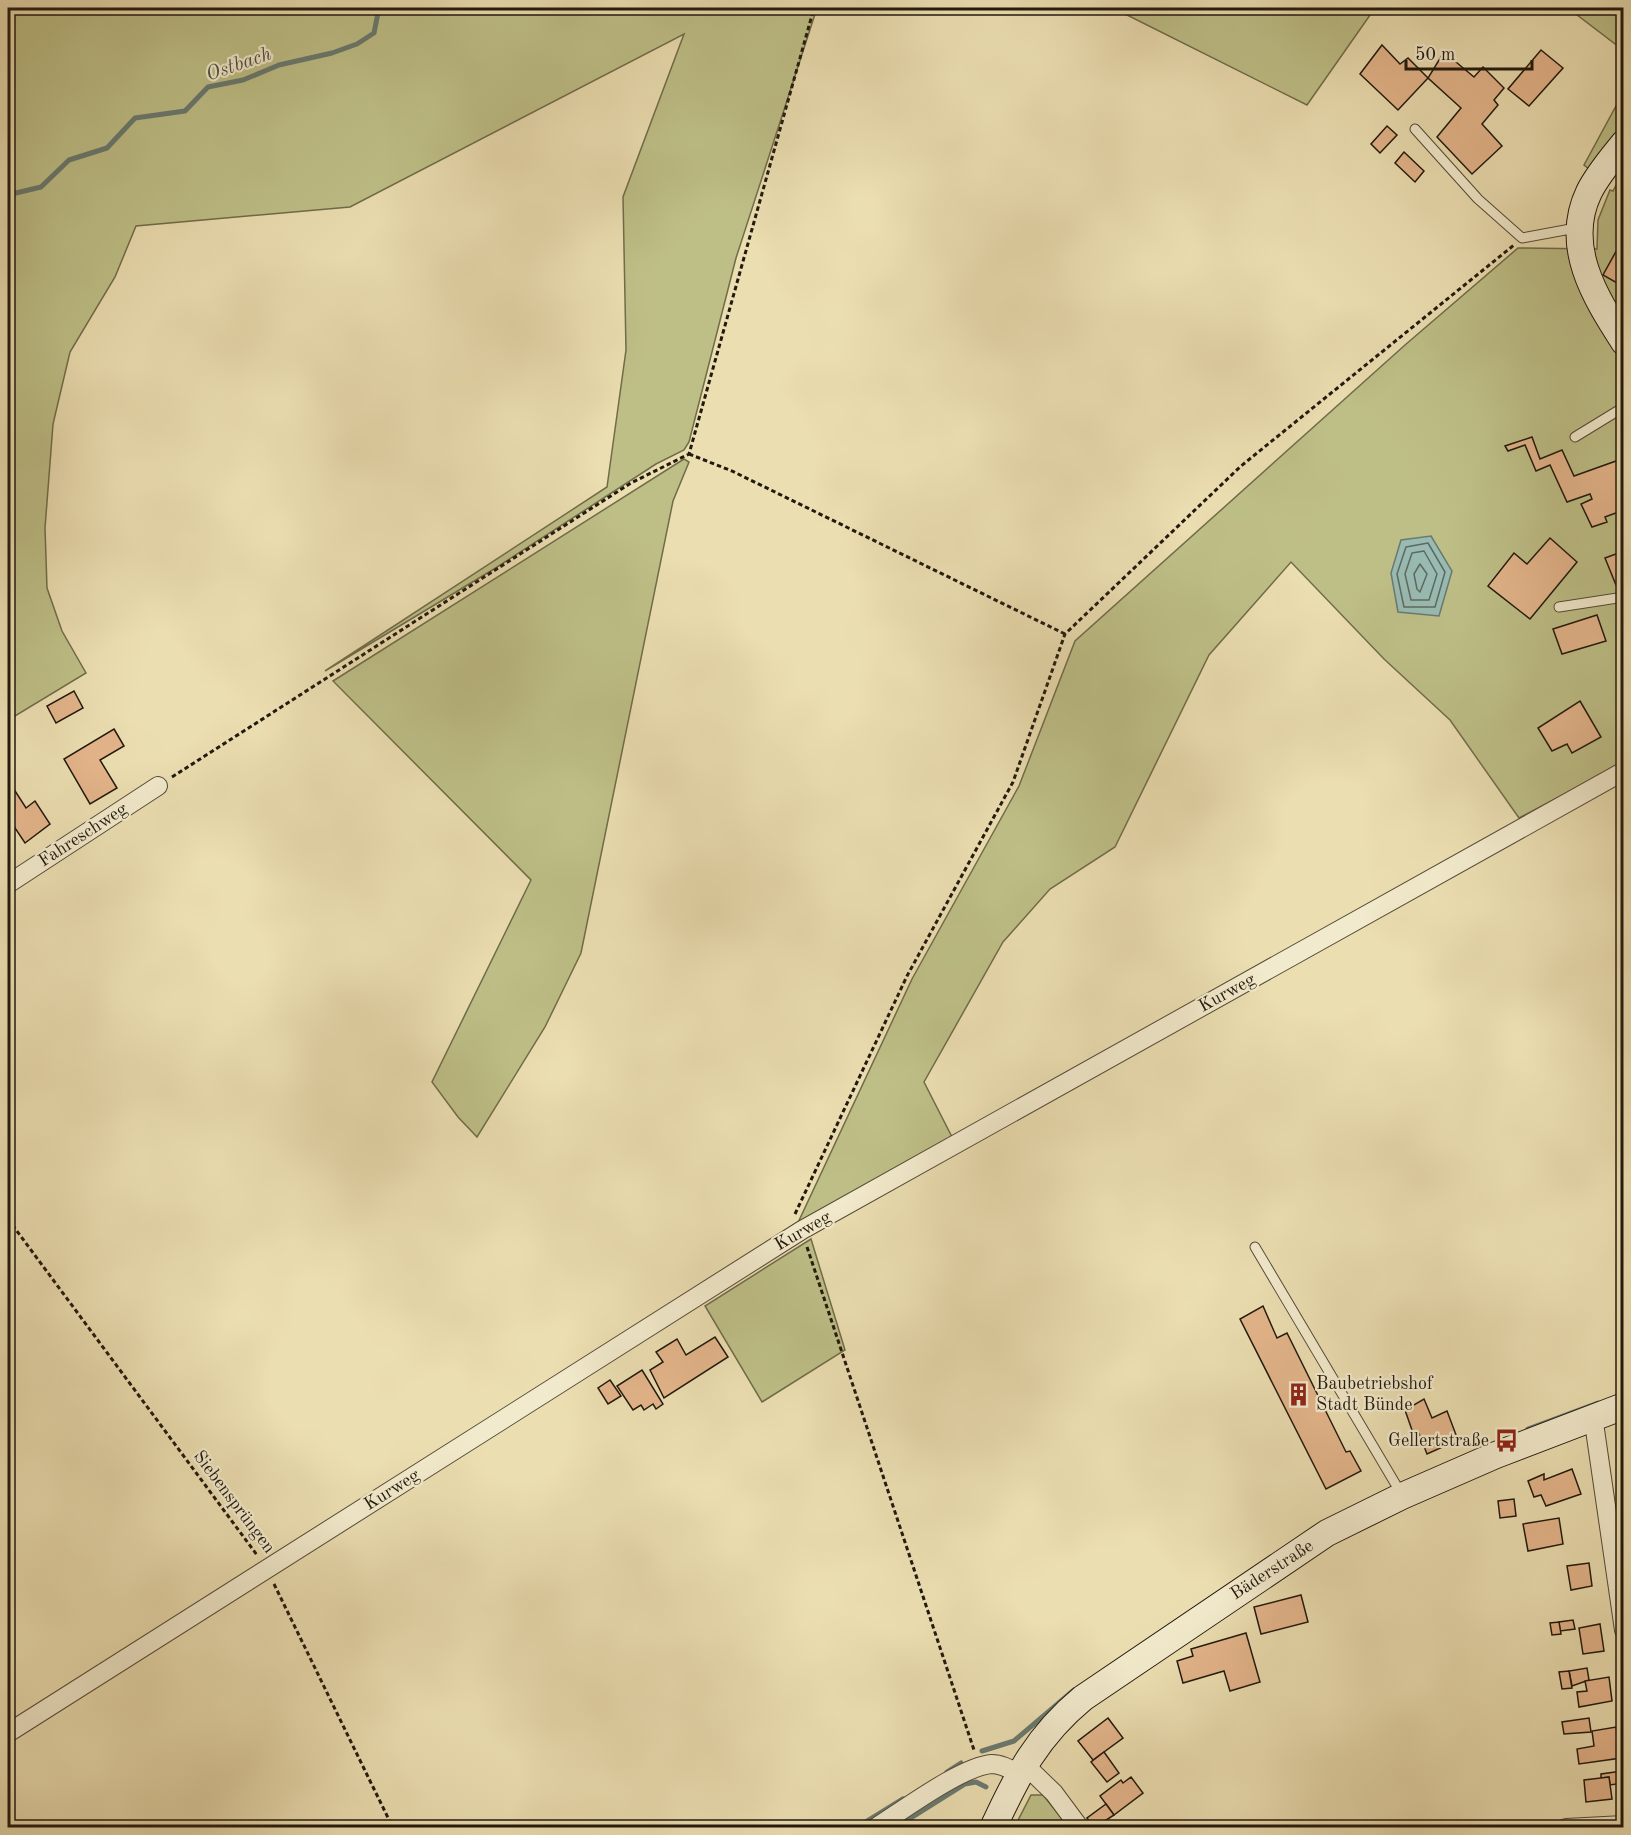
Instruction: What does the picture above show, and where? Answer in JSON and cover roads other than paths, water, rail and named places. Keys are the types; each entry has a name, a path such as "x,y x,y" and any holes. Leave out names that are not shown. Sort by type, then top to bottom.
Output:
{"street":[{"path":"1623,143 1589,192 1580,228 1580,244 1588,282 1623,342"},
{"name":"Kurweg","path":"8,1733 802,1230 1623,771"},
{"name":"Fahreschweg","path":"8,884 158,786"},
{"name":"Bäderstraße","path":"993,1827 1021,1768 1039,1741 1061,1716 1083,1698 1327,1533 1402,1496 1593,1416 1623,1406"},
{"path":"1593,1416 1623,1630"},
{"path":"875,1827 957,1777 979,1766 993,1764 1021,1768 1054,1793 1080,1827"},
{"path":"1566,1827 1623,1825"}],"lane":[{"path":"1415,129 1478,199 1522,238 1580,228"},
{"path":"1575,437 1623,407"},
{"path":"1559,607 1623,597"},
{"path":"1255,1247 1402,1496"}],"water":[{"path":"1431,536 1452,571 1439,616 1398,612 1391,573 1401,540"}],"waterway":[{"name":"Ostbach","path":"8,191 16,193 41,187 69,160 107,148 135,118 185,111 208,87 243,80 279,65 332,53 357,44 374,33 379,8"},
{"name":"Ostbach","path":"1615,8 1624,13"},
{"path":"1528,1429 1598,1403"},
{"path":"982,1751 1014,1741 1074,1690"},
{"path":"947,1772 961,1763"},
{"path":"895,1828 965,1784 976,1782 986,1787"},
{"path":"856,1828 903,1799"}],"place":[{"name":"Baubetriebshof Stadt Bünde","path":"1298,1394"},
{"name":"Gellertstraße","path":"1507,1441"}]}
